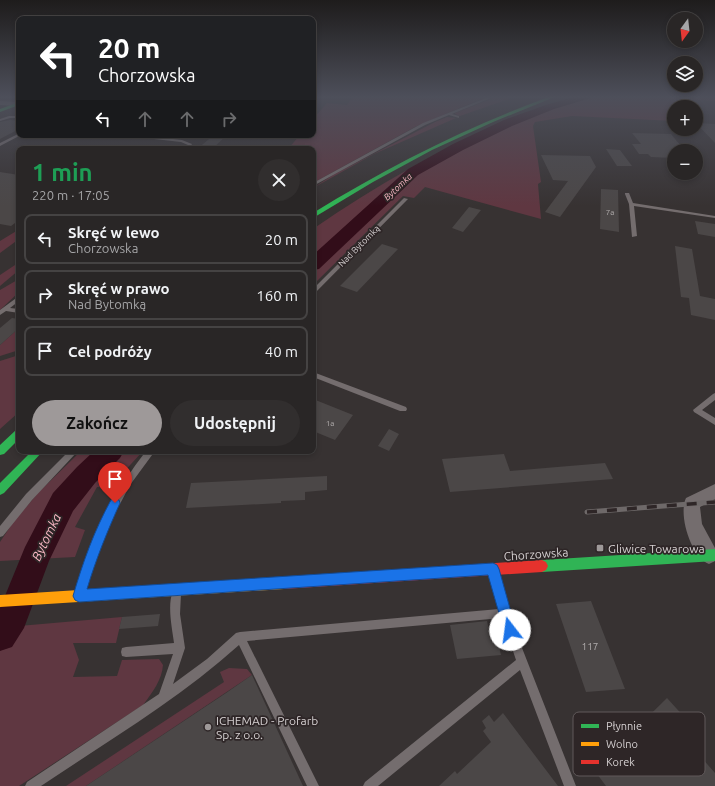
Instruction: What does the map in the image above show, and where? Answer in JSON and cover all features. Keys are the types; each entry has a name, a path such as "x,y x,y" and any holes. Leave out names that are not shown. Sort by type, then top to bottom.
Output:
{"main road":[{"path":"316,214 356,188 426,149 462,133"},
{"path":"0,451 16,436"},
{"path":"0,490 35,454"},
{"name":"Chorzowska","path":"0,601 712,555"}],"street":[{"path":"712,555 699,537 690,515 692,503 715,491"}],"lane":[{"path":"316,183 407,133"},
{"path":"0,145 16,137"},
{"path":"155,138 182,141 190,144 189,146"},
{"path":"627,194 631,204 634,236"},
{"name":"Nad Bytomką","path":"316,289 406,199"},
{"path":"631,204 715,217"},
{"path":"0,313 16,301"},
{"path":"6,309 16,311"},
{"path":"316,375 403,409"},
{"path":"715,396 697,410 715,422"},
{"path":"0,533 29,497 71,454"},
{"path":"79,596 91,556 105,523 132,474 149,454"},
{"path":"493,569 505,613 522,662 570,786"},
{"path":"163,698 180,648 175,614 176,589"},
{"path":"31,786 163,698 211,663 240,637 505,613"},
{"path":"240,637 313,786"},
{"path":"126,652 180,648"},
{"path":"369,786 522,662"}],"shaded area":[{"path":"316,133 405,133 316,181 316,146 291,146 297,138 316,138"},
{"path":"414,133 423,133 374,154 316,186 333,175"},
{"path":"480,133 534,133 541,182 538,184 541,219 425,187 414,198 403,196 316,282 316,227 375,188 440,152"},
{"path":"16,231 16,241 0,253 0,241"},
{"path":"16,265 16,273 0,286 0,275"},
{"path":"16,281 16,295 0,310 0,290"},
{"path":"16,331 16,351 0,356 0,345"},
{"path":"16,356 16,415 0,429 0,361"},
{"path":"78,454 140,454 109,488 97,487 75,527 85,530 75,557 0,561 0,542 14,521 39,492"},
{"path":"122,617 116,643 73,643 79,660 73,677 117,676 122,660 159,659 163,665 161,676 150,696 143,705 19,786 0,786 0,651 19,626"},
{"path":"229,668 247,669 252,675 86,786 66,786 224,682 220,672"}],"building":[{"path":"0,133 12,133 0,139"},
{"path":"632,133 667,134 667,136 673,136 679,144 667,144 667,158 651,157 648,154 639,154 632,144 641,144"},
{"path":"705,133 715,133 715,143"},
{"path":"210,138 224,138 215,146 201,146"},
{"path":"606,149 620,150 632,166 617,166"},
{"path":"541,155 590,156 596,167 560,217 545,212 568,181 553,180"},
{"path":"0,172 16,175 16,222 11,226 0,224"},
{"path":"601,189 618,190 619,232 600,229"},
{"path":"469,207 481,210 463,232 452,228"},
{"path":"695,221 715,224 715,237 698,234"},
{"path":"382,244 398,249 357,292 340,286"},
{"path":"675,246 692,249 700,296 715,299 715,320 691,315 689,298 681,297"},
{"path":"12,318 16,319 16,331 0,345 0,328"},
{"path":"316,400 353,415 335,440 316,432"},
{"path":"389,429 399,434 389,451 378,446"},
{"path":"504,454 510,471 605,463 613,479 450,492 442,459"},
{"path":"327,476 327,490 305,492 305,500 281,501 281,503 186,508 191,483"},
{"path":"591,601 625,689 586,692 556,604"},
{"path":"160,614 158,626 119,629 122,617"},
{"path":"487,621 491,638 497,637 501,655 457,659 450,625"},
{"name":"ICHEMAD - Profarb Sp. z o.o.","path":"252,675 303,786 86,786 226,693"},
{"path":"667,698 680,712 653,712"},
{"path":"503,713 558,786 439,786 455,771 457,774 491,742 483,731 486,728 482,721 489,715 494,722"},
{"path":"705,762 715,773 715,786 606,786 598,776 705,776"}],"waterway":[{"name":"Bytomka","path":"316,262 413,172 488,133"},
{"name":"Bytomka","path":"0,635 13,617 35,557 63,502 86,475 108,454"}],"railway":[{"path":"587,512 715,502"}],"traffic: fast":[{"path":"316,214 401,164 464,133"},
{"path":"0,451 16,436"},
{"path":"0,490 35,454"},
{"path":"542,566 715,555"}],"traffic: slow":[{"path":"0,601 284,583"}],"traffic: jam":[{"path":"284,583 542,566"}],"place":[{"name":"Gliwice Towarowa","path":"600,548"},
{"name":"ICHEMAD - Profarb Sp. z o.o.","path":"208,727"}],"route":[{"path":"115,503 91,556 79,596 493,569 510,630"}]}
